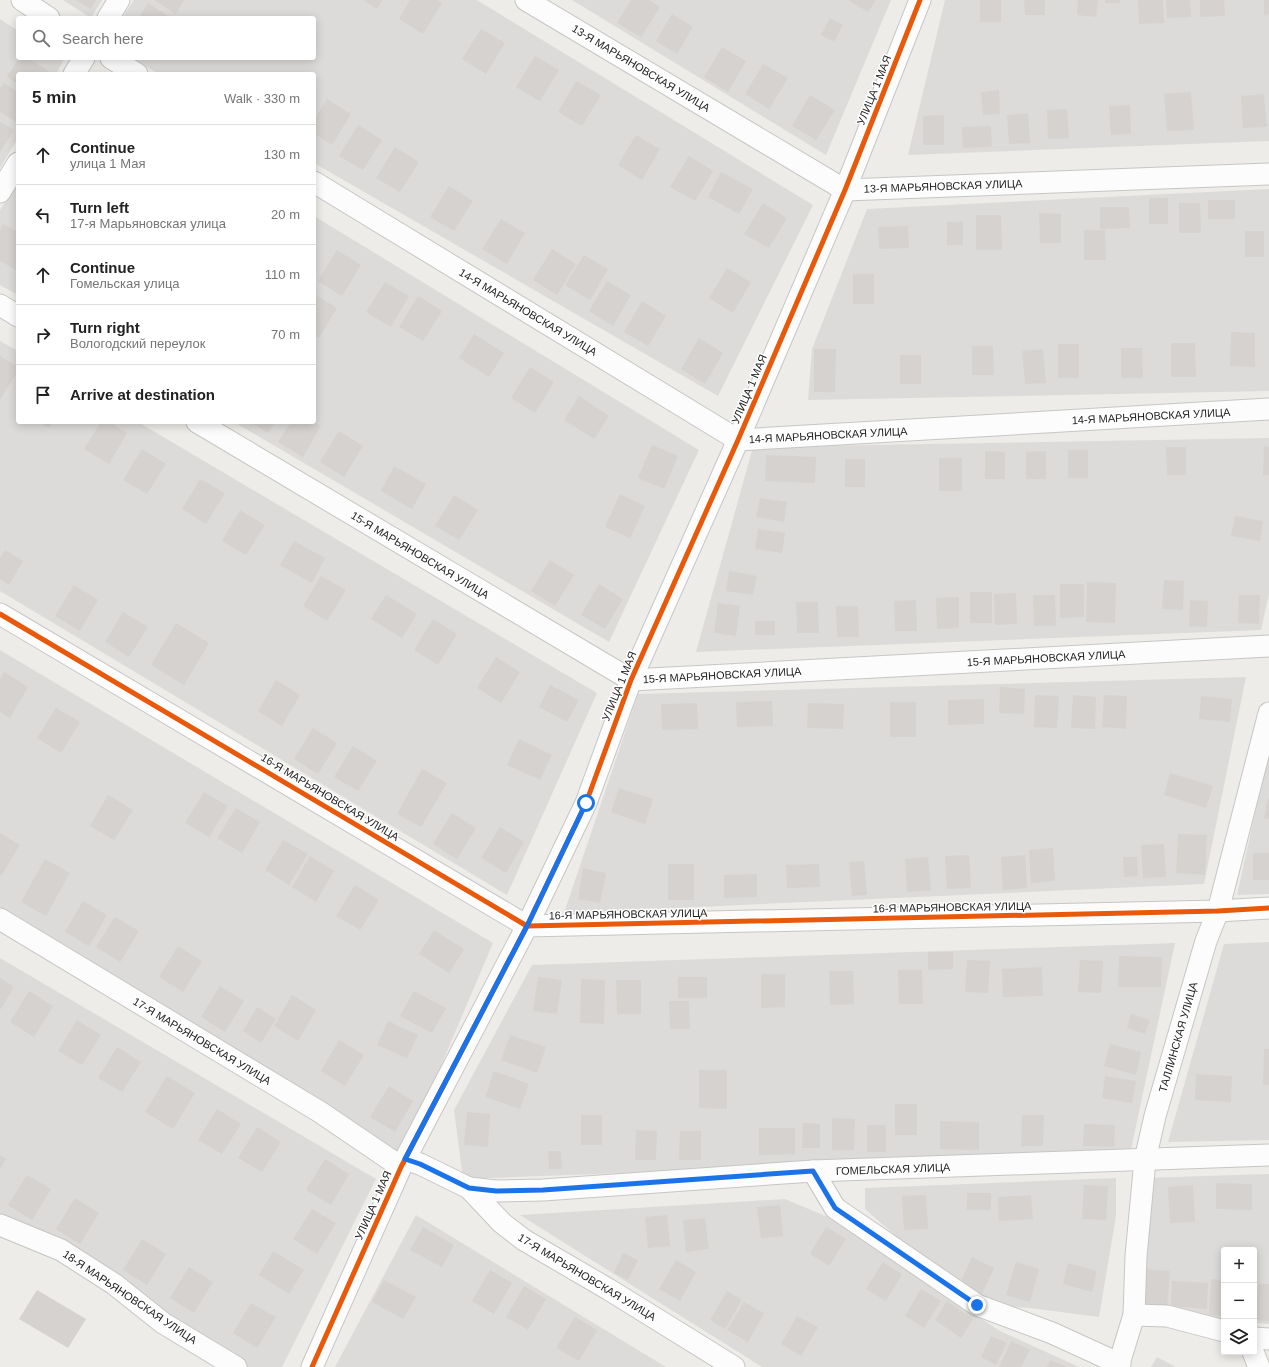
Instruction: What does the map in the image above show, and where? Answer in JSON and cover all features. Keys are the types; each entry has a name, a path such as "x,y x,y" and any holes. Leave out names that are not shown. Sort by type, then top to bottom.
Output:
{"street":[{"path":"22,0 46,16"},
{"path":"109,16 119,0"},
{"name":"13-Я МАРЬЯНОВСКАЯ УЛИЦА","path":"526,0 845,190 1269,174"},
{"name":"УЛИЦА 1 МАЯ","path":"312,1367 403,1163 527,926 586,803 631,680 738,440 845,190 920,0"},
{"path":"75,72 83,60"},
{"path":"114,60 135,72"},
{"path":"0,192 16,166"},
{"name":"14-Я МАРЬЯНОВСКАЯ УЛИЦА","path":"316,183 738,440 1269,409"},
{"path":"0,305 16,315"},
{"name":"15-Я МАРЬЯНОВСКАЯ УЛИЦА","path":"200,424 631,680 1269,646"},
{"name":"16-Я МАРЬЯНОВСКАЯ УЛИЦА","path":"0,614 527,926 1218,911 1269,908"},
{"name":"ТАЛЛИНСКАЯ УЛИЦА","path":"1119,1365 1134,1315 1136,1256 1145,1160 1155,1116 1206,941 1218,911 1269,713"},
{"name":"17-Я МАРЬЯНОВСКАЯ УЛИЦА","path":"0,919 403,1163 420,1164 469,1188 502,1223 524,1240 608,1289 734,1367"},
{"name":"ГОМЕЛЬСКАЯ УЛИЦА","path":"469,1188 496,1191 543,1190 813,1171 1269,1155"},
{"path":"813,1171 835,1208 977,1305 1052,1333 1119,1365"},
{"name":"18-Я МАРЬЯНОВСКАЯ УЛИЦА","path":"0,1225 61,1250 114,1284 163,1323 236,1367"},
{"path":"1134,1315 1167,1316 1221,1330"},
{"path":"1257,1338 1269,1339"},
{"path":"1254,1355 1259,1367"}],"shaded area":[{"path":"63,0 102,0 92,16 88,16"},
{"path":"134,0 477,0 813,205 718,396 316,164 316,72 156,72 134,60 316,60 316,16 123,16"},
{"path":"572,0 891,0 826,155"},
{"path":"945,0 1269,0 1269,141 908,155"},
{"path":"0,19 16,30 16,60 63,61 57,72 16,72 16,141 0,168"},
{"path":"16,185 16,294 0,285 0,210"},
{"path":"1269,189 1269,391 808,400 812,349 867,209"},
{"path":"316,217 699,450 609,642 237,424 316,424"},
{"path":"0,341 16,350 16,424 141,424 597,693 507,895 0,591"},
{"path":"1269,438 1269,594 1261,630 696,652 753,447"},
{"path":"0,650 493,943 403,1155 0,909"},
{"path":"1246,677 1204,884 564,913 638,694"},
{"path":"1269,750 1269,894 1237,895"},
{"path":"1269,942 1269,1140 1168,1142 1224,944"},
{"path":"1175,943 1130,1154 463,1179 454,1110 532,965"},
{"path":"0,958 376,1179 282,1367 245,1367 0,1216"},
{"path":"1269,1174 1269,1324 1257,1323 1257,1247 1221,1247 1221,1320 1136,1313 1144,1178"},
{"path":"1116,1178 1116,1216 1099,1317 1030,1308 979,1304 955,1288 865,1209 865,1188"},
{"path":"785,1199 849,1226 918,1278 1000,1331 1079,1367 762,1367 520,1215"},
{"path":"416,1215 666,1367 335,1367"},
{"path":"1157,1357 1176,1367 1151,1367"}],"building":[{"path":"76,0 96,0 91,9"},
{"path":"154,0 184,0 176,14"},
{"path":"363,0 383,0 377,9"},
{"path":"410,0 437,0 442,3 423,34 399,19"},
{"path":"631,0 649,0 660,7 641,37 617,23"},
{"path":"848,0 876,0 868,12"},
{"path":"980,0 1001,0 1001,22 980,22"},
{"path":"1024,0 1045,0 1045,15 1025,15"},
{"path":"1078,0 1098,0 1096,17 1077,15"},
{"path":"1105,0 1120,0 1120,3 1105,3"},
{"path":"1138,0 1163,0 1164,23 1139,24"},
{"path":"1166,0 1190,0 1191,17 1167,18"},
{"path":"1200,0 1224,0 1225,16 1200,17"},
{"path":"1264,0 1269,0 1269,14 1264,15"},
{"path":"148,3 168,16 140,16"},
{"path":"672,14 693,27 677,54 656,41"},
{"path":"830,18 843,25 834,42 821,35"},
{"path":"481,29 505,43 486,74 462,59"},
{"path":"722,47 746,61 728,92 704,77"},
{"path":"535,56 559,70 540,101 516,87"},
{"path":"18,60 31,60 49,72 16,72 16,83 7,77"},
{"path":"763,64 788,78 769,109 745,94"},
{"path":"576,81 601,95 582,126 558,112"},
{"path":"4,83 16,91 16,122 0,112 0,88"},
{"path":"999,90 1000,114 983,115 981,92"},
{"path":"1191,92 1194,130 1167,131 1164,94"},
{"path":"1264,94 1267,127 1243,128 1241,96"},
{"path":"810,95 835,110 816,140 792,126"},
{"path":"327,99 351,114 332,145 316,134 316,117"},
{"path":"1130,105 1131,134 1111,135 1109,106"},
{"path":"1067,109 1069,138 1048,139 1047,110"},
{"path":"1028,113 1030,143 1009,144 1007,115"},
{"path":"944,115 944,145 923,145 923,116"},
{"path":"0,122 14,130 0,152"},
{"path":"358,125 382,140 363,170 339,156"},
{"path":"991,126 992,147 963,148 962,127"},
{"path":"636,135 660,149 642,180 618,165"},
{"path":"395,147 419,162 400,192 376,178"},
{"path":"689,156 713,171 695,201 670,187"},
{"path":"721,172 753,189 739,214 708,197"},
{"path":"449,186 473,201 454,231 430,217"},
{"path":"1149,198 1168,198 1168,224 1149,224"},
{"path":"1208,200 1235,200 1235,219 1208,219"},
{"path":"763,203 787,218 769,248 744,234"},
{"path":"1179,203 1200,203 1201,233 1179,233"},
{"path":"1100,207 1129,207 1130,228 1100,229"},
{"path":"1039,213 1061,214 1061,243 1040,243"},
{"path":"976,215 1001,215 1002,250 976,250"},
{"path":"501,219 525,233 507,264 482,249"},
{"path":"947,222 963,222 963,245 947,245"},
{"path":"3,224 16,231 16,270 0,261 0,230"},
{"path":"908,226 909,248 879,249 878,227"},
{"path":"1084,230 1105,230 1106,260 1084,260"},
{"path":"1245,231 1264,231 1264,257 1245,257"},
{"path":"552,249 576,264 557,295 533,280"},
{"path":"337,250 361,265 342,296 318,281"},
{"path":"584,255 608,269 590,300 565,285"},
{"path":"727,268 751,282 733,313 709,298"},
{"path":"853,274 874,274 874,304 853,304"},
{"path":"607,281 631,295 613,326 589,311"},
{"path":"385,282 409,296 391,327 366,312"},
{"path":"316,295 337,308 319,338 316,337"},
{"path":"418,296 442,311 423,341 399,327"},
{"path":"642,301 666,316 648,346 624,332"},
{"path":"1231,332 1255,333 1255,367 1230,366"},
{"path":"474,334 504,353 489,377 459,358"},
{"path":"699,338 723,353 705,384 681,369"},
{"path":"1171,343 1195,343 1196,377 1171,377"},
{"path":"1058,344 1079,344 1079,378 1058,378"},
{"path":"972,346 993,346 994,375 972,375"},
{"path":"1121,348 1142,348 1143,378 1121,378"},
{"path":"814,349 836,349 835,392 814,392"},
{"path":"1043,349 1046,383 1025,384 1022,351"},
{"path":"900,355 921,355 921,384 900,384"},
{"path":"0,356 16,366 16,374 0,400"},
{"path":"530,367 554,382 535,413 511,398"},
{"path":"579,396 609,416 594,439 564,420"},
{"path":"316,423 321,426 303,457 278,442 290,424"},
{"path":"42,424 52,424 49,428"},
{"path":"100,424 112,424 127,433 109,464 84,449"},
{"path":"253,424 274,424 268,433"},
{"path":"339,431 363,446 344,477 320,462"},
{"path":"652,445 678,456 664,489 638,478"},
{"path":"1264,446 1269,447 1269,475 1263,475"},
{"path":"1166,447 1186,447 1186,475 1167,475"},
{"path":"142,449 166,464 147,494 123,480"},
{"path":"1068,450 1088,450 1088,478 1068,478"},
{"path":"985,451 1005,452 1005,479 985,479"},
{"path":"1046,451 1046,479 1026,479 1026,452"},
{"path":"766,455 816,457 815,483 765,481"},
{"path":"939,458 962,458 962,491 939,491"},
{"path":"845,459 865,459 865,487 845,487"},
{"path":"394,466 426,484 412,509 381,491"},
{"path":"200,479 225,493 206,524 182,509"},
{"path":"620,494 645,506 630,538 605,527"},
{"path":"454,495 478,510 459,540 435,526"},
{"path":"760,498 787,502 784,522 756,517"},
{"path":"240,510 265,525 246,555 222,541"},
{"path":"1235,516 1263,521 1260,541 1231,536"},
{"path":"758,529 785,533 782,553 755,549"},
{"path":"294,541 325,558 312,583 280,565"},
{"path":"5,550 23,561 9,585 0,579 0,558"},
{"path":"550,560 574,575 555,606 531,591"},
{"path":"729,571 757,576 753,595 726,591"},
{"path":"321,576 346,590 327,621 303,606"},
{"path":"1164,580 1184,581 1183,610 1162,609"},
{"path":"1087,582 1116,583 1115,623 1086,622"},
{"path":"599,584 623,599 605,629 581,615"},
{"path":"1060,584 1084,584 1084,617 1060,618"},
{"path":"74,585 98,600 80,631 55,616"},
{"path":"970,592 992,592 992,623 970,623"},
{"path":"1016,593 1017,624 995,625 994,594"},
{"path":"386,595 417,614 402,638 371,619"},
{"path":"1033,595 1055,595 1056,626 1034,626"},
{"path":"1239,595 1260,595 1259,624 1238,623"},
{"path":"959,597 959,628 937,629 936,598"},
{"path":"916,600 917,631 895,631 894,601"},
{"path":"1190,600 1208,601 1207,627 1189,626"},
{"path":"796,602 818,602 819,633 797,633"},
{"path":"718,603 740,606 736,636 714,633"},
{"path":"836,606 858,606 859,637 837,637"},
{"path":"123,612 148,627 129,657 105,642"},
{"path":"433,619 457,634 438,665 414,650"},
{"path":"755,621 775,621 775,635 755,635"},
{"path":"176,623 209,643 184,685 151,665"},
{"path":"496,657 520,672 501,703 477,688"},
{"path":"4,672 28,687 10,718 0,712 0,679"},
{"path":"276,680 300,695 282,726 258,711"},
{"path":"550,685 579,700 567,722 539,707"},
{"path":"1000,687 1025,689 1024,714 999,713"},
{"path":"1035,695 1059,696 1057,728 1034,727"},
{"path":"1073,695 1096,697 1095,729 1071,728"},
{"path":"1104,695 1127,696 1126,729 1102,727"},
{"path":"1201,696 1232,699 1230,722 1199,719"},
{"path":"984,699 984,724 948,725 948,700"},
{"path":"772,701 773,726 737,727 736,702"},
{"path":"890,702 916,702 916,737 890,737"},
{"path":"697,703 698,729 662,730 661,704"},
{"path":"808,703 844,704 843,729 807,728"},
{"path":"56,708 80,722 61,753 37,738"},
{"path":"313,728 337,743 318,774 294,759"},
{"path":"519,739 552,755 540,780 507,765"},
{"path":"353,746 377,761 358,791 334,777"},
{"path":"422,769 447,783 421,827 397,814"},
{"path":"1170,773 1213,786 1206,808 1164,795"},
{"path":"619,788 653,799 645,824 611,812"},
{"path":"204,792 228,806 209,837 185,823"},
{"path":"108,795 133,810 114,840 90,826"},
{"path":"1269,798 1269,819 1264,818"},
{"path":"236,808 260,822 242,853 217,838"},
{"path":"452,813 476,828 457,859 433,844"},
{"path":"500,827 524,842 506,873 481,858"},
{"path":"0,833 20,845 1,876 0,875"},
{"path":"1178,834 1207,835 1205,875 1176,873"},
{"path":"283,840 308,854 289,885 265,870"},
{"path":"1164,844 1166,877 1143,878 1141,845"},
{"path":"1053,848 1055,881 1031,883 1029,850"},
{"path":"1253,853 1269,853 1269,880 1253,880"},
{"path":"969,855 971,888 947,889 945,856"},
{"path":"1025,855 1027,888 1003,890 1001,857"},
{"path":"310,856 334,871 316,902 292,887"},
{"path":"928,857 931,890 907,892 905,859"},
{"path":"1123,857 1137,857 1138,876 1124,877"},
{"path":"45,859 70,873 46,916 21,902"},
{"path":"864,861 867,895 852,896 849,862"},
{"path":"668,864 694,864 694,900 668,900"},
{"path":"819,864 820,887 787,888 786,865"},
{"path":"583,868 606,873 600,903 578,899"},
{"path":"757,874 757,897 724,898 724,875"},
{"path":"355,885 379,900 360,930 336,916"},
{"path":"83,901 107,915 89,946 65,932"},
{"path":"115,917 139,931 120,962 96,947"},
{"path":"434,930 464,949 449,973 419,954"},
{"path":"178,946 202,961 183,992 159,977"},
{"path":"928,952 953,952 953,969 928,970"},
{"path":"1119,956 1162,957 1161,987 1118,987"},
{"path":"967,960 990,961 988,993 965,992"},
{"path":"1080,960 1103,961 1101,993 1078,992"},
{"path":"1042,967 1043,996 1003,997 1002,969"},
{"path":"898,970 922,970 923,1004 899,1004"},
{"path":"829,971 853,971 854,1004 830,1005"},
{"path":"761,974 785,974 785,1007 761,1008"},
{"path":"538,977 562,980 557,1014 533,1011"},
{"path":"678,977 707,977 707,998 678,998"},
{"path":"0,978 14,987 0,1010"},
{"path":"581,979 605,980 604,1024 580,1023"},
{"path":"616,980 641,980 641,1014 617,1014"},
{"path":"220,986 244,1001 225,1032 201,1017"},
{"path":"29,991 53,1006 34,1037 10,1022"},
{"path":"414,991 446,1008 432,1033 400,1016"},
{"path":"292,995 316,1010 298,1041 274,1026"},
{"path":"669,1001 689,1001 690,1029 670,1029"},
{"path":"257,1007 276,1019 261,1043 243,1031"},
{"path":"1131,1014 1150,1020 1145,1034 1127,1028"},
{"path":"77,1020 101,1035 82,1065 58,1051"},
{"path":"388,1021 418,1035 407,1058 377,1045"},
{"path":"510,1035 546,1047 537,1073 501,1060"},
{"path":"339,1040 364,1055 345,1086 321,1071"},
{"path":"1110,1044 1141,1052 1136,1075 1104,1066"},
{"path":"117,1047 141,1062 122,1092 98,1078"},
{"path":"1264,1049 1269,1049 1269,1085 1263,1085"},
{"path":"699,1070 727,1070 727,1109 699,1108"},
{"path":"494,1071 529,1084 520,1109 485,1097"},
{"path":"1196,1074 1232,1076 1231,1102 1195,1100"},
{"path":"167,1076 195,1093 173,1129 145,1112"},
{"path":"1105,1076 1136,1081 1132,1103 1102,1098"},
{"path":"389,1086 413,1101 395,1132 370,1117"},
{"path":"895,1104 917,1104 917,1135 895,1135"},
{"path":"217,1109 241,1124 222,1154 198,1140"},
{"path":"467,1112 490,1114 488,1147 464,1145"},
{"path":"581,1115 602,1115 602,1145 581,1145"},
{"path":"1022,1115 1044,1115 1043,1146 1021,1146"},
{"path":"832,1118 855,1119 854,1150 832,1150"},
{"path":"940,1121 979,1122 979,1150 940,1149"},
{"path":"803,1123 820,1124 820,1148 802,1148"},
{"path":"1084,1124 1115,1125 1114,1147 1083,1146"},
{"path":"867,1125 886,1125 886,1152 867,1152"},
{"path":"257,1127 281,1142 262,1172 238,1158"},
{"path":"759,1128 795,1128 795,1154 759,1155"},
{"path":"636,1130 657,1131 656,1160 635,1160"},
{"path":"680,1131 701,1131 701,1160 679,1160"},
{"path":"548,1151 561,1151 562,1169 549,1169"},
{"path":"0,1155 6,1159 0,1169"},
{"path":"325,1159 349,1174 331,1205 306,1190"},
{"path":"27,1175 51,1189 32,1220 8,1205"},
{"path":"1216,1183 1252,1184 1252,1210 1216,1209"},
{"path":"1084,1185 1108,1186 1106,1220 1082,1219"},
{"path":"1193,1185 1195,1222 1170,1223 1168,1187"},
{"path":"967,1193 991,1193 991,1210 967,1210"},
{"path":"926,1195 928,1229 904,1230 902,1196"},
{"path":"1031,1195 1033,1219 999,1221 998,1197"},
{"path":"75,1198 99,1213 80,1244 56,1229"},
{"path":"780,1205 783,1236 761,1238 757,1207"},
{"path":"312,1209 336,1223 317,1254 293,1239"},
{"path":"667,1215 670,1246 648,1248 645,1217"},
{"path":"705,1218 709,1249 686,1252 683,1220"},
{"path":"423,1227 454,1245 442,1267 410,1250"},
{"path":"826,1227 846,1239 829,1266 810,1254"},
{"path":"142,1239 166,1254 147,1285 123,1270"},
{"path":"273,1251 304,1270 289,1294 259,1275"},
{"path":"623,1253 638,1260 628,1280 614,1273"},
{"path":"972,1257 994,1268 980,1298 958,1288"},
{"path":"676,1260 696,1272 680,1301 659,1289"},
{"path":"883,1262 902,1274 886,1301 866,1289"},
{"path":"1016,1262 1039,1269 1030,1302 1006,1295"},
{"path":"1068,1263 1097,1271 1092,1292 1063,1284"},
{"path":"189,1267 213,1282 194,1313 170,1298"},
{"path":"1144,1269 1170,1271 1167,1307 1141,1305"},
{"path":"490,1270 512,1283 494,1314 472,1301"},
{"path":"1211,1279 1221,1280 1221,1316 1209,1315"},
{"path":"384,1280 416,1297 403,1319 372,1302"},
{"path":"1172,1281 1208,1283 1207,1309 1171,1306"},
{"path":"1258,1284 1269,1284 1269,1321 1257,1320"},
{"path":"524,1286 546,1299 528,1330 506,1317"},
{"path":"921,1289 941,1301 924,1328 905,1316"},
{"path":"37,1290 86,1319 68,1348 19,1319"},
{"path":"727,1291 742,1300 725,1329 710,1320"},
{"path":"947,1301 973,1319 961,1338 935,1320"},
{"path":"744,1302 764,1313 748,1342 727,1330"},
{"path":"251,1303 276,1317 257,1348 233,1333"},
{"path":"797,1316 818,1327 801,1356 781,1344"},
{"path":"575,1317 597,1330 579,1361 556,1348"},
{"path":"991,1336 1007,1343 996,1365 981,1357"},
{"path":"1011,1341 1030,1350 1021,1367 999,1367"},
{"path":"1050,1360 1067,1367 1047,1367"}],"cycle path":[{"path":"312,1367 401,1167 527,926 586,803 631,680 738,440 845,190 920,0"},
{"path":"0,614 527,926 1218,911 1269,908"}],"route":[{"path":"586,803 527,926 405,1159 420,1164 469,1188 496,1191 543,1190 813,1171 835,1208 977,1305"}]}
